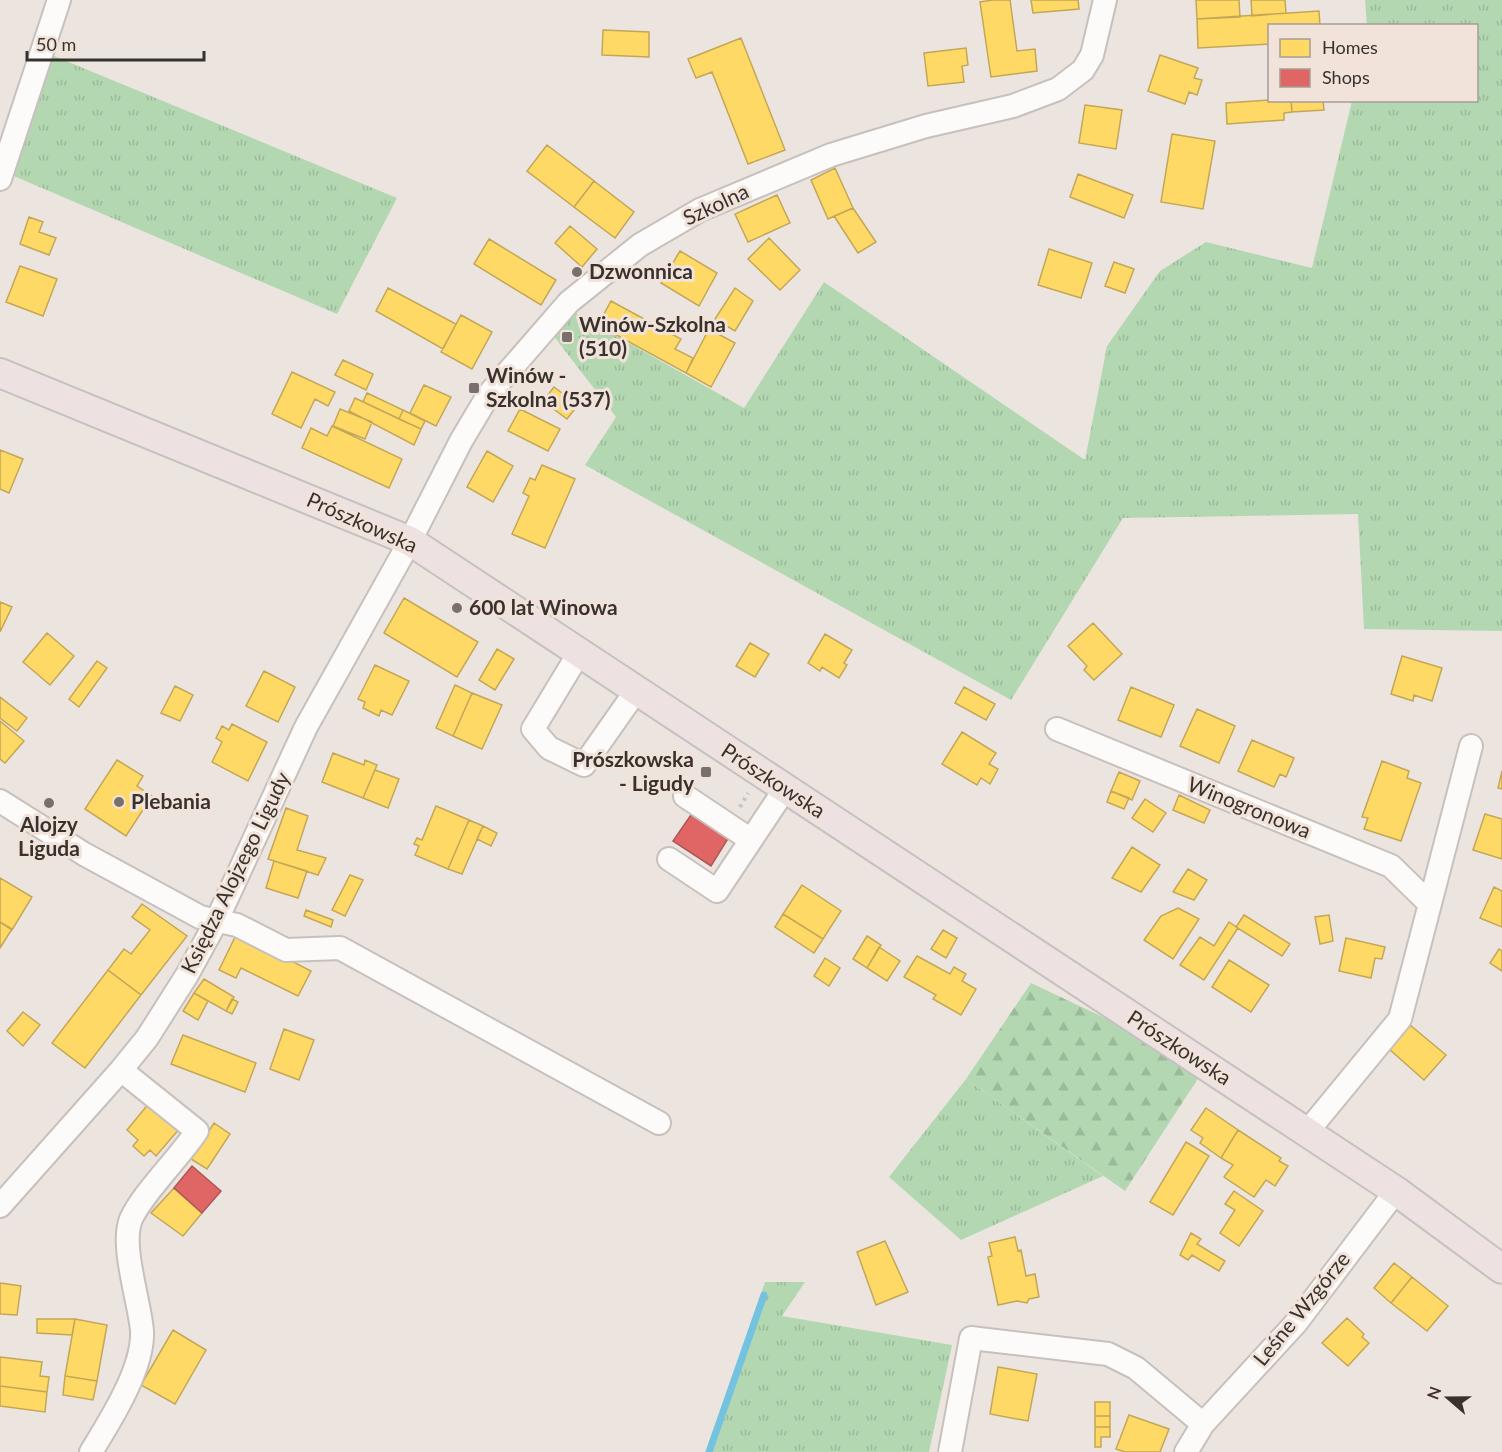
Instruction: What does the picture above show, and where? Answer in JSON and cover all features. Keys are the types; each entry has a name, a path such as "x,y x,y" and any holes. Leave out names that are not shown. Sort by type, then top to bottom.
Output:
{"main road":[{"name":"Prószkowska","path":"0,373 410,541 1396,1191 1502,1269"}],"street":[{"path":"0,179 59,0"},
{"name":"Szkolna","path":"410,541 461,441 489,394 569,302 640,245 700,210 831,155 926,126 1013,106 1059,89 1083,70 1092,56 1105,0"},
{"name":"Księdza Alojzego Ligudy","path":"0,1206 121,1070 167,1006 216,922 306,727 410,541"},
{"path":"579,653 533,729 549,748 584,765 636,691"},
{"name":"Winogronowa","path":"1057,729 1392,866 1430,904"},
{"path":"1307,1132 1400,1019 1472,746"},
{"path":"669,859 717,891 785,789"},
{"path":"685,796 751,840"},
{"path":"0,801 84,855 200,917 237,925 286,950 339,948 659,1123"},
{"path":"91,1452 122,1396 136,1363 142,1333 129,1249 130,1221 197,1131 121,1070"},
{"name":"Leśne Wzgórze","path":"1186,1452 1203,1424 1296,1323 1396,1191"},
{"path":"950,1452 971,1338 1108,1354 1136,1368 1203,1424"}],"green space":[{"path":"1365,0 1502,0 1502,631 1364,629 1358,514 1123,518 1011,700 585,465 616,417 546,326 565,307 744,408 824,282 1085,460 1107,346 1160,271 1206,242 1312,268 1352,102 1478,102 1478,24 1367,24"},
{"path":"42,51 397,198 337,314 2,171"},
{"path":"1031,983 1206,1066 1125,1191 966,1079"},
{"path":"966,1079 1103,1176 961,1240 889,1177"},
{"path":"765,1282 805,1282 782,1316 952,1345 929,1452 707,1452"}],"building: Homes":[{"path":"1010,0 1017,51 1035,49 1037,71 991,77 980,2"},
{"path":"1031,0 1078,0 1079,9 1033,13"},
{"path":"1196,0 1239,0 1240,17 1197,19"},
{"path":"1251,0 1285,0 1286,13 1252,16"},
{"path":"1319,11 1320,24 1268,24 1268,44 1198,48 1197,19"},
{"path":"603,30 649,32 649,57 602,55"},
{"path":"741,38 785,150 748,164 712,72 696,78 688,59"},
{"path":"966,48 968,65 962,66 964,82 928,86 924,53"},
{"path":"1160,55 1198,68 1194,78 1202,80 1197,95 1189,92 1185,104 1148,91"},
{"path":"1268,100 1268,102 1291,102 1292,112 1284,113 1284,120 1227,124 1226,103"},
{"path":"1291,102 1323,102 1324,110 1292,112"},
{"path":"1085,105 1122,110 1116,149 1079,143"},
{"path":"1172,134 1215,141 1203,209 1161,202"},
{"path":"547,145 594,181 574,207 527,171"},
{"path":"835,168 853,208 828,219 811,180"},
{"path":"1078,174 1133,195 1124,218 1070,197"},
{"path":"594,181 634,212 615,238 574,207"},
{"path":"777,195 790,223 748,242 735,214"},
{"path":"853,208 876,242 858,253 834,216"},
{"path":"29,217 43,222 39,232 56,238 49,255 20,244"},
{"path":"570,226 597,249 582,267 555,243"},
{"path":"769,238 800,270 780,290 748,259"},
{"path":"489,239 556,280 541,305 474,264"},
{"path":"1049,249 1092,263 1081,298 1038,285"},
{"path":"680,251 717,273 699,306 661,283"},
{"path":"1114,262 1134,269 1125,293 1105,286"},
{"path":"20,266 57,279 43,316 6,302"},
{"path":"388,288 456,324 443,349 376,311"},
{"path":"735,288 753,301 735,331 715,319"},
{"path":"611,301 681,339 675,349 693,358 686,373 598,325"},
{"path":"461,315 492,332 472,369 441,352"},
{"path":"709,329 735,343 711,387 686,373"},
{"path":"343,360 373,374 366,390 335,375"},
{"path":"292,372 335,392 328,406 315,399 301,428 272,414"},
{"path":"424,385 451,397 436,426 410,413"},
{"path":"554,387 578,405 567,419 543,401"},
{"path":"367,393 403,410 399,419 363,402"},
{"path":"355,398 421,429 414,445 349,411"},
{"path":"340,409 372,422 365,439 333,426"},
{"path":"520,409 560,429 548,451 508,431"},
{"path":"403,410 425,421 421,429 399,419"},
{"path":"332,426 402,459 389,488 302,448 311,428 327,436"},
{"path":"0,450 23,459 9,493 0,489"},
{"path":"487,451 513,466 493,502 467,487"},
{"path":"542,465 575,479 545,548 512,534 529,496 523,493 530,478 535,480"},
{"path":"404,598 478,642 457,677 384,633"},
{"path":"0,602 12,607 0,632"},
{"path":"1093,623 1122,654 1094,680 1084,670 1087,666 1068,646"},
{"path":"47,633 74,656 50,685 23,662"},
{"path":"825,634 852,650 839,678 822,667 820,671 808,663"},
{"path":"750,643 769,654 755,677 736,666"},
{"path":"497,649 514,659 495,690 479,680"},
{"path":"1402,656 1442,668 1432,701 1414,695 1413,701 1391,694"},
{"path":"97,661 107,668 79,707 69,699"},
{"path":"375,665 409,681 392,715 381,710 379,716 363,708 365,702 358,699"},
{"path":"264,671 295,687 278,722 246,706"},
{"path":"455,685 472,693 453,736 436,728"},
{"path":"175,686 193,695 180,721 161,713"},
{"path":"964,687 995,704 986,720 955,703"},
{"path":"1131,687 1174,705 1161,737 1118,720"},
{"path":"472,693 502,705 482,749 453,736"},
{"path":"0,697 27,718 17,731 0,718"},
{"path":"1197,709 1235,726 1219,763 1180,746"},
{"path":"0,721 24,741 5,763 0,759"},
{"path":"232,724 267,742 248,781 212,762 222,742 216,738 222,726 229,730"},
{"path":"962,732 996,753 989,764 998,769 990,784 981,778 977,785 942,764"},
{"path":"1252,740 1294,758 1286,777 1280,774 1274,787 1238,771"},
{"path":"333,753 364,765 365,760 377,765 363,798 322,782"},
{"name":"Plebania","path":"117,760 143,776 137,786 152,796 126,836 85,809"},
{"path":"1382,761 1409,771 1407,778 1421,783 1401,841 1364,829 1368,818 1362,817"},
{"path":"375,770 399,779 388,808 363,798"},
{"path":"1502,771 1502,789 1498,788"},
{"path":"1119,772 1140,781 1132,800 1111,791"},
{"path":"1111,791 1129,798 1124,809 1107,802"},
{"path":"1179,795 1210,810 1204,823 1173,810"},
{"path":"1145,799 1166,813 1153,832 1132,818"},
{"path":"436,806 469,820 448,869 415,855 419,846 414,844 417,838 422,840"},
{"path":"286,808 308,816 297,850 326,858 318,875 268,859"},
{"path":"1485,814 1502,819 1502,859 1473,850"},
{"path":"469,820 483,826 462,874 448,869"},
{"path":"483,826 497,833 491,846 477,839"},
{"path":"1132,847 1160,865 1141,892 1112,878"},
{"path":"274,861 307,871 298,898 266,888"},
{"path":"1188,869 1207,880 1194,900 1173,892"},
{"path":"350,875 363,880 345,916 332,910"},
{"path":"0,878 32,897 12,930 0,922"},
{"path":"802,885 841,911 823,939 783,914"},
{"path":"1494,887 1502,891 1502,927 1480,918"},
{"path":"142,904 187,936 141,995 108,970 124,949 131,954 150,930 132,917"},
{"path":"1178,908 1199,919 1173,959 1144,940 1161,916"},
{"path":"306,910 333,920 331,927 304,916"},
{"path":"783,914 823,939 814,953 775,927"},
{"path":"1244,915 1290,944 1282,956 1236,927"},
{"path":"1329,915 1333,941 1320,944 1315,917"},
{"path":"0,922 12,929 0,948"},
{"path":"1229,922 1238,928 1204,980 1180,965 1200,937 1214,946"},
{"path":"943,930 957,938 946,958 931,949"},
{"path":"237,933 311,971 298,996 241,968 236,978 219,970"},
{"path":"867,936 881,945 867,968 853,959"},
{"path":"1346,938 1385,947 1382,959 1375,958 1371,978 1339,971"},
{"path":"879,947 900,961 887,981 867,968"},
{"path":"1499,949 1502,951 1502,971 1490,963"},
{"path":"917,956 950,974 954,967 966,974 962,981 976,989 961,1015 933,999 936,995 904,977"},
{"path":"825,958 840,968 829,986 814,976"},
{"path":"1229,960 1269,985 1251,1012 1212,987"},
{"path":"108,970 141,995 85,1068 52,1043"},
{"path":"204,979 234,997 226,1011 194,993"},
{"path":"194,993 208,1001 198,1020 183,1011"},
{"path":"232,999 238,1002 232,1014 226,1011"},
{"path":"23,1012 40,1025 23,1046 7,1031"},
{"path":"1410,1025 1446,1055 1424,1080 1389,1049"},
{"path":"284,1029 314,1040 299,1080 270,1069"},
{"path":"183,1035 256,1063 245,1092 171,1064"},
{"path":"150,1102 180,1128 156,1156 150,1150 144,1156 133,1146 138,1140 127,1130"},
{"path":"1206,1108 1238,1130 1221,1158 1200,1143 1203,1138 1191,1130"},
{"path":"214,1123 230,1134 207,1169 191,1159"},
{"path":"1238,1130 1281,1158 1279,1161 1288,1166 1275,1186 1266,1180 1254,1197 1224,1177 1233,1165 1221,1158"},
{"path":"1186,1142 1209,1156 1173,1215 1150,1202"},
{"path":"174,1188 202,1213 183,1236 151,1213"},
{"path":"1234,1191 1263,1211 1239,1246 1220,1233 1235,1210 1225,1204"},
{"path":"1191,1233 1201,1239 1197,1244 1225,1261 1219,1271 1192,1255 1188,1260 1180,1255"},
{"path":"1015,1237 1018,1251 1021,1250 1026,1276 1035,1274 1039,1297 1029,1299 1027,1303 1017,1301 998,1305 988,1257 992,1256 989,1243"},
{"path":"885,1241 908,1292 876,1305 857,1252"},
{"path":"1394,1263 1412,1277 1391,1303 1374,1288"},
{"path":"1412,1277 1448,1306 1427,1331 1391,1303"},
{"path":"0,1283 21,1286 17,1315 0,1314"},
{"path":"1347,1318 1364,1334 1362,1337 1369,1343 1348,1366 1322,1343"},
{"path":"37,1319 75,1319 72,1335 37,1333"},
{"path":"75,1319 107,1325 97,1381 65,1376"},
{"path":"173,1330 206,1350 175,1404 141,1385"},
{"path":"0,1357 42,1362 40,1376 49,1377 47,1392 0,1386"},
{"path":"998,1367 1037,1374 1028,1421 990,1414"},
{"path":"65,1376 97,1381 93,1400 63,1395"},
{"path":"0,1386 47,1392 45,1412 0,1406"},
{"path":"1095,1402 1110,1402 1110,1416 1095,1416"},
{"path":"1129,1415 1169,1429 1160,1452 1125,1452 1116,1449"},
{"path":"1095,1416 1110,1416 1110,1427 1095,1427"},
{"path":"1095,1427 1110,1427 1110,1437 1101,1437 1101,1447 1095,1447"}],"building: Shops":[{"path":"693,812 729,837 711,866 673,841"},
{"path":"192,1166 221,1191 202,1213 174,1188"}],"waterway":[{"path":"709,1452 764,1295"}],"place":[{"name":"Dzwonnica","path":"577,272"},
{"name":"Winów-Szkolna (510)","path":"567,337"},
{"name":"Winów - Szkolna (537)","path":"474,388"},
{"name":"600 lat Winowa","path":"457,608"},
{"name":"Prószkowska - Ligudy","path":"706,772"},
{"name":"Plebania","path":"119,802"},
{"name":"Alojzy Liguda","path":"49,803"}]}
